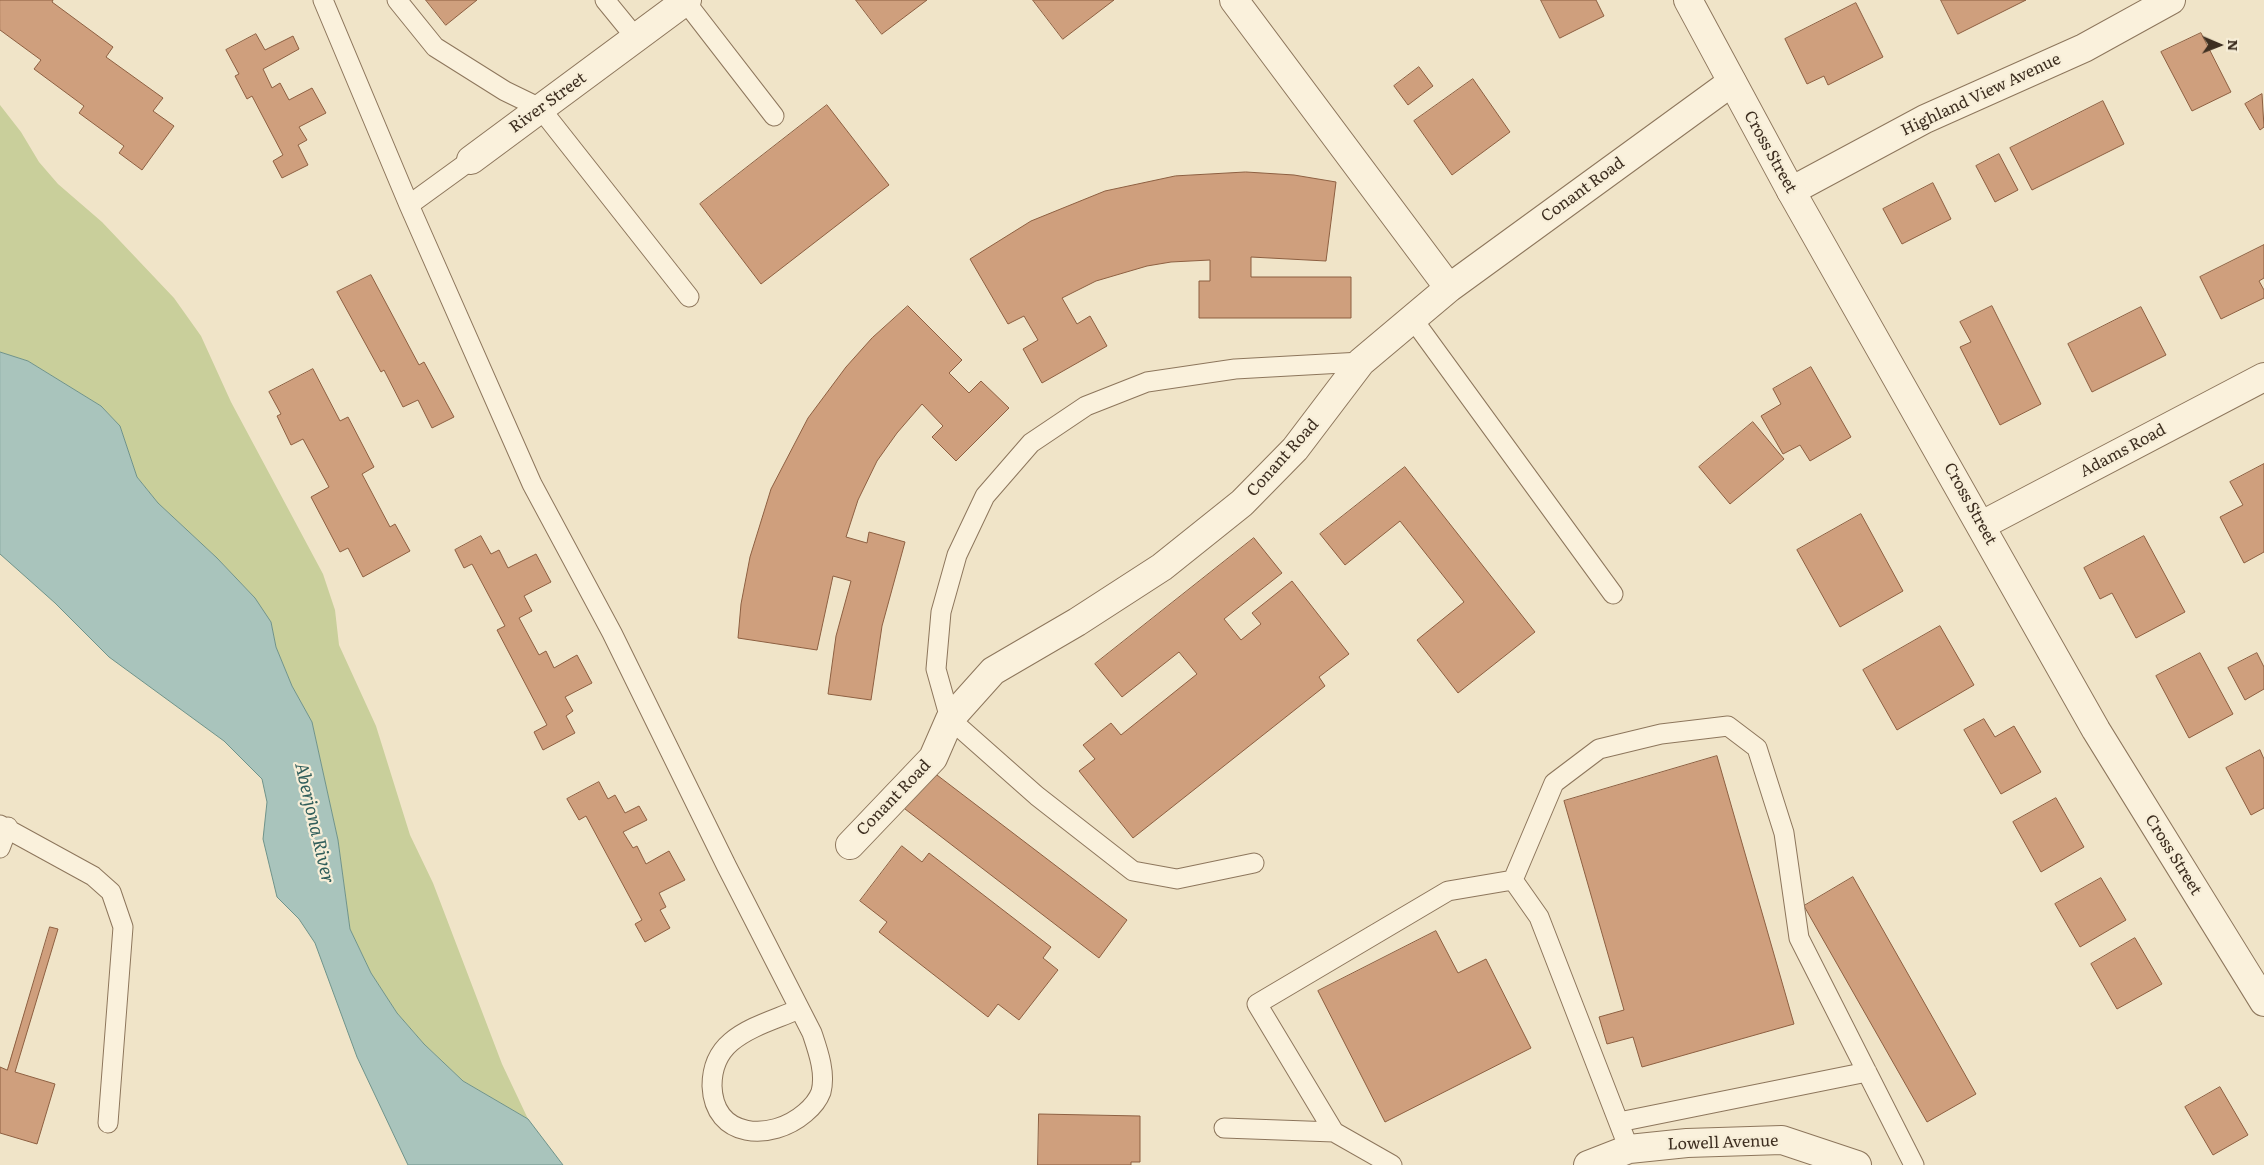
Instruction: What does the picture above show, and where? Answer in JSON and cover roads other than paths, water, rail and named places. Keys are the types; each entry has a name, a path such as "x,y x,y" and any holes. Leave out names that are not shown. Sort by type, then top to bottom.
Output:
{"street":[{"path":"1234,0 1448,288"},
{"name":"Cross Street","path":"1688,0 1791,191 1982,525 2096,730 2264,1002"},
{"name":"Highland View Avenue","path":"1791,191 1925,119 2084,48 2171,0"},
{"name":"River Street","path":"471,160 686,1"},
{"name":"Conant Road","path":"850,845 933,758 950,719 993,671 1077,622 1162,567 1242,503 1295,449 1361,362 1412,318 1448,288 1732,82"},
{"name":"Adams Road","path":"1982,525 2264,377"},
{"name":"Lowell Avenue","path":"1588,1165 1629,1149 1687,1143 1782,1140 1843,1163"}],"lane":[{"path":"323,0 409,205 532,484 612,634 799,1009 820,1055 821,1093 812,1107 794,1122 774,1130 755,1132 730,1125 719,1112 713,1095 712,1074 718,1057 730,1042 749,1030 799,1009"},
{"path":"397,0 436,47 505,91 540,108 689,297"},
{"path":"605,0 636,38"},
{"path":"686,1 774,116"},
{"name":"River Street","path":"409,205 471,160"},
{"path":"1412,318 1613,594"},
{"path":"1254,863 1177,880 1133,871 1037,796 950,719 936,669 941,612 957,555 985,496 1031,443 1086,406 1147,382 1236,369 1361,362"},
{"path":"1513,880 1554,783 1599,749 1661,734 1728,726 1757,748 1784,833 1799,938 1914,1165"},
{"path":"0,848 4,826 93,876 111,892 123,928 108,1123"},
{"path":"1513,880 1539,917 1629,1149"},
{"path":"1334,1132 1257,1004 1448,891 1513,880"},
{"path":"1619,1122 1867,1072"},
{"path":"1224,1128 1334,1132 1392,1165"}],"water":[{"name":"Aberjona River","path":"0,352 28,361 101,406 120,426 137,477 158,503 217,558 255,598 271,622 276,647 292,686 312,722 338,840 350,929 371,973 397,1013 424,1044 463,1081 528,1119 563,1165 408,1165 357,1057 315,943 299,919 277,897 263,839 267,802 262,779 224,741 109,657 55,603 0,554"}]}
